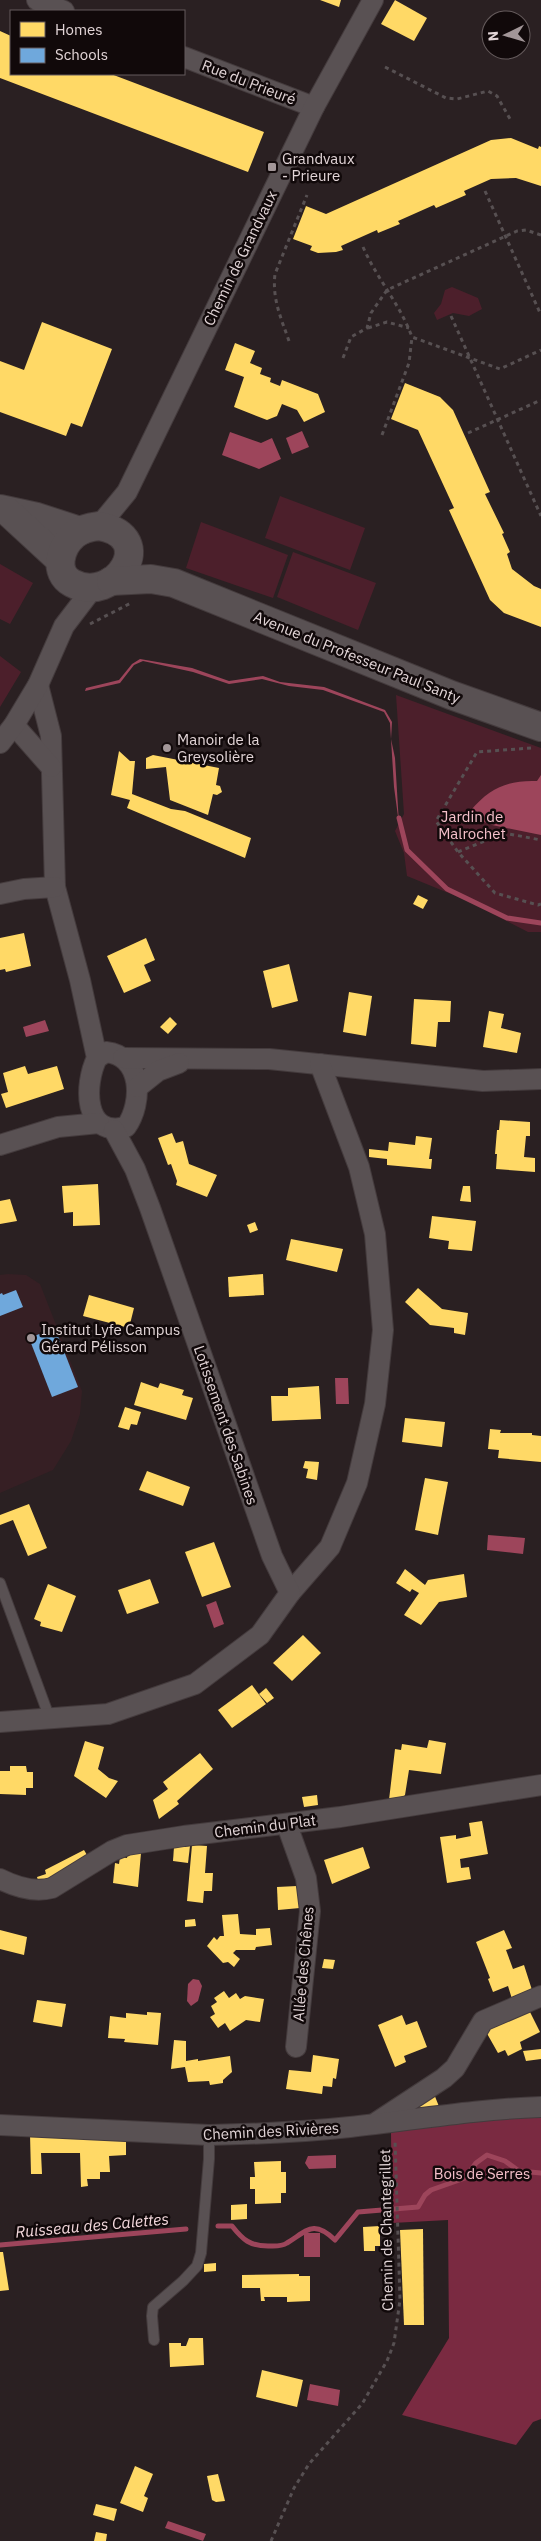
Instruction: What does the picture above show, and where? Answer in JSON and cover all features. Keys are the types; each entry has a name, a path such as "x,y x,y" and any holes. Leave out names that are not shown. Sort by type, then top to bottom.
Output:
{"main road":[{"path":"4,510 89,528 116,530 126,544 125,567 83,578"},
{"path":"4,510 83,578"},
{"path":"83,578 66,544 89,528"},
{"name":"Avenue du Professeur Paul Santy","path":"126,544 174,583"},
{"name":"Avenue du Professeur Paul Santy","path":"83,578 151,579 174,583 452,695 538,737"}],"street":[{"path":"37,0 62,10"},
{"name":"Chemin de Grandvaux","path":"89,528 124,497 314,107 373,0"},
{"name":"Rue du Prieuré","path":"185,57 314,107"},
{"name":"Chemin de Grandvaux","path":"124,497 123,522 126,544"},
{"path":"0,743 14,725 38,685 83,578"},
{"path":"0,1145 58,1127 113,1127 133,1116 138,1087 133,1072 112,1056 83,994 55,887 51,736 38,685"},
{"path":"14,725 51,766"},
{"path":"0,894 24,889 55,887"},
{"path":"58,1127 88,1098 92,1067 112,1056 188,1060 269,1059 482,1081 541,1079"},
{"path":"138,1087 158,1071 188,1060"},
{"path":"0,1722 50,1720 108,1714 195,1684 260,1635 290,1593 330,1547 357,1483 375,1404 383,1330 375,1234 359,1166 320,1064"},
{"name":"Lotissement des Sabines","path":"88,1098 92,1112 113,1127 135,1169 272,1556 290,1593"},
{"name":"Chemin du Plat","path":"0,1879 13,1885 43,1890 52,1888 112,1851 127,1845 184,1836 287,1825 541,1785"},
{"name":"Allée des Chênes","path":"287,1825 306,1878 310,1911 296,2047"},
{"path":"374,2124 444,2078 455,2068 483,2021 541,1996"},
{"name":"Chemin des Rivières","path":"0,2125 209,2135 304,2131 504,2108 541,2107"}],"lane":[{"path":"0,1583 50,1720"},
{"path":"154,2340 152,2316 154,2306 184,2281 197,2266 202,2254 210,2159 209,2135"}],"path":[{"path":"385,68 446,98 457,99 488,91 497,96 510,119"},
{"path":"486,191 541,315"},
{"path":"289,341 275,302 274,280 307,195"},
{"path":"367,328 371,313 387,290 517,231 526,230 541,235"},
{"path":"364,247 374,271 409,328 412,337 409,363 382,435"},
{"path":"451,316 541,516"},
{"path":"343,358 351,338 367,328 388,322 409,328"},
{"path":"412,337 500,369 541,350"},
{"path":"468,433 541,400"},
{"path":"85,627 136,601"},
{"path":"538,737 477,752 436,821 458,852 495,893 538,905 541,904"},
{"path":"458,852 504,833 541,840"},
{"name":"Chemin de Chantegrillet","path":"271,2541 294,2488 309,2464 362,2404 387,2361 397,2329 400,2300 395,2122"}],"shaded area":[{"path":"302,431 309,447 292,454 286,438"},
{"path":"230,432 261,443 272,438 281,459 259,469 222,455"},
{"path":"140,659 192,668 229,681 263,676 280,682 324,687 385,710 392,722 391,739 390,723 384,712 323,690 289,686 262,679 229,684 193,672 143,661 134,665 120,683 85,691 86,688 119,680 132,664"},
{"path":"391,739 395,758 399,824 394,787"},
{"path":"541,775 541,835 492,825 474,818 471,810 485,796 508,784 537,781"},
{"path":"45,1020 49,1031 26,1037 23,1027"},
{"name":"Institut Lyfe Campus Gérard Pélisson","path":"0,1275 26,1275 40,1284 82,1391 80,1414 71,1441 53,1470 0,1493"},
{"path":"335,1378 348,1378 349,1404 336,1404"},
{"path":"488,1535 525,1538 523,1554 487,1550"},
{"path":"216,1601 224,1624 214,1628 206,1605"},
{"path":"193,1979 199,1980 202,1986 198,2001 191,2006 187,2001 188,1984"},
{"path":"336,2155 336,2168 309,2169 305,2163 308,2156"},
{"path":"304,2233 320,2233 320,2257 304,2257"},
{"path":"310,2384 340,2390 338,2406 307,2400"},
{"path":"168,2521 206,2534 203,2541 165,2528"}],"green space":[{"path":"452,287 478,298 482,309 469,316 453,313 437,320 434,313 441,304 445,290"},
{"path":"280,496 365,528 350,570 265,538"},
{"path":"201,522 288,555 273,598 186,568"},
{"path":"293,552 376,583 358,630 277,597"},
{"path":"0,564 33,583 10,624 0,619"},
{"path":"0,656 21,672 0,707"},
{"name":"Jardin de Malrochet","path":"396,695 541,748 541,932 528,932 468,901 407,876 404,853 395,831 404,814"},
{"name":"Bois de Serres","path":"541,2109 541,2419 533,2422 516,2445 402,2415 449,2338 448,2220 392,2223 391,2133 410,2122"}],"building: Homes":[{"path":"320,0 341,0 339,7"},
{"path":"395,0 427,18 414,41 381,24"},
{"path":"0,31 10,36 10,75 114,75 264,132 248,172 0,78"},
{"path":"511,138 538,149 539,146 541,147 541,186 516,178 491,179 464,191 466,195 436,208 434,205 398,221 400,224 378,233 377,230 341,246 343,250 336,252 318,253 310,250 312,246 293,239 306,206 326,214 491,140"},
{"path":"42,322 112,349 82,427 71,423 66,436 0,412 0,361 24,370"},
{"path":"235,343 255,351 250,363 262,368 260,374 271,378 270,382 280,386 282,380 318,394 325,412 304,422 297,410 282,404 277,416 267,420 234,407 244,377 225,370"},
{"path":"405,383 440,397 453,410 490,492 485,494 504,533 502,534 510,552 507,554 512,569 534,586 541,589 541,627 504,613 490,600 449,510 454,508 418,430 391,419"},
{"path":"119,751 130,761 135,761 132,794 171,809 185,811 251,838 245,858 127,808 130,800 111,795"},
{"path":"153,755 219,768 216,785 220,786 222,792 217,795 213,794 208,815 170,800 166,767 146,769 146,758"},
{"path":"418,895 428,900 423,909 413,904"},
{"path":"24,933 31,966 6,972 5,969 0,970 0,938"},
{"path":"146,938 155,960 144,965 151,981 124,993 107,956"},
{"path":"289,964 298,1001 272,1008 263,971"},
{"path":"349,992 372,996 366,1036 343,1032"},
{"path":"414,999 451,1001 450,1022 438,1022 436,1047 411,1044"},
{"path":"489,1011 504,1014 501,1028 521,1033 517,1053 483,1047"},
{"path":"170,1017 177,1024 168,1034 160,1027"},
{"path":"25,1066 28,1074 57,1066 64,1089 6,1108 1,1094 8,1092 3,1073"},
{"path":"500,1120 530,1122 530,1136 526,1136 524,1157 535,1158 535,1172 496,1169 497,1154 495,1154 497,1130 499,1130"},
{"path":"172,1133 176,1143 183,1141 189,1164 217,1175 207,1197 176,1185 177,1181 171,1164 168,1165 158,1138"},
{"path":"416,1136 432,1138 429,1159 432,1159 431,1169 387,1165 387,1159 369,1157 369,1149 388,1151 389,1142 415,1145"},
{"path":"98,1184 100,1225 73,1226 73,1212 64,1213 62,1186"},
{"path":"463,1186 470,1186 471,1202 460,1201"},
{"path":"10,1199 17,1221 0,1224 0,1201"},
{"path":"432,1216 476,1221 472,1251 448,1249 449,1241 429,1238"},
{"path":"255,1222 258,1230 250,1233 247,1225"},
{"path":"291,1239 343,1249 337,1272 286,1260"},
{"path":"263,1274 264,1295 229,1297 228,1277"},
{"path":"418,1288 442,1309 468,1313 465,1335 454,1333 454,1328 430,1325 405,1302"},
{"path":"89,1295 134,1308 129,1328 83,1316"},
{"path":"141,1382 158,1388 160,1383 184,1390 182,1395 193,1398 186,1420 134,1405"},
{"path":"319,1386 321,1419 272,1421 271,1396 288,1396 288,1388"},
{"path":"125,1407 141,1412 137,1425 131,1424 129,1430 118,1427"},
{"path":"405,1418 445,1422 442,1447 402,1442"},
{"path":"490,1429 501,1430 500,1433 532,1433 532,1435 541,1436 541,1462 498,1458 499,1450 488,1449"},
{"path":"305,1461 319,1462 317,1480 306,1478 308,1469 303,1468"},
{"path":"147,1471 190,1487 183,1506 139,1490"},
{"path":"425,1478 448,1482 438,1535 415,1530"},
{"path":"29,1504 47,1548 28,1556 13,1520 0,1525 0,1515"},
{"path":"214,1542 231,1587 202,1597 185,1552"},
{"path":"405,1569 425,1585 428,1580 464,1574 467,1597 439,1602 421,1625 404,1615 419,1593 412,1589 410,1592 396,1583"},
{"path":"150,1579 159,1603 127,1614 118,1590"},
{"path":"48,1584 76,1596 62,1632 40,1626 41,1622 34,1619"},
{"path":"303,1635 321,1653 292,1681 273,1663"},
{"path":"252,1685 266,1704 232,1728 218,1710"},
{"path":"266,1688 274,1698 267,1703 259,1694"},
{"path":"429,1740 446,1743 441,1774 409,1770 405,1795 402,1798 389,1800 395,1749 401,1750 402,1744 427,1748"},
{"path":"85,1741 104,1747 98,1769 109,1778 118,1781 106,1798 74,1776"},
{"path":"200,1753 213,1769 177,1801 179,1804 159,1819 153,1800 168,1789 163,1782"},
{"path":"10,1766 26,1766 27,1772 33,1772 33,1788 26,1788 26,1795 0,1794 0,1771 10,1771"},
{"path":"317,1795 318,1805 304,1807 302,1797"},
{"path":"482,1821 488,1854 460,1859 461,1868 469,1867 471,1879 447,1883 440,1837 456,1835 456,1839 471,1836 469,1823"},
{"path":"192,1845 207,1846 205,1873 213,1873 212,1891 204,1891 203,1903 187,1901"},
{"path":"190,1846 188,1863 173,1861 174,1847"},
{"path":"363,1847 370,1868 332,1884 324,1860"},
{"path":"84,1850 87,1855 49,1878 38,1881 37,1877 46,1874 45,1870"},
{"path":"128,1852 141,1853 138,1887 113,1883 115,1863 119,1864 120,1857 127,1858"},
{"path":"297,1886 300,1908 278,1910 277,1887"},
{"path":"238,1914 240,1934 256,1935 256,1929 270,1928 272,1945 256,1947 255,1950 236,1950 233,1953 240,1959 234,1967 228,1962 223,1963 207,1946 214,1937 217,1940 220,1936 224,1936 222,1915"},
{"path":"195,1919 196,1926 185,1927 185,1920"},
{"path":"0,1930 27,1937 24,1955 0,1949"},
{"path":"504,1930 512,1948 506,1950 513,1969 524,1965 532,1990 512,1999 508,1986 493,1992 488,1979 490,1978 476,1942"},
{"path":"324,1959 335,1960 333,1969 322,1968"},
{"path":"224,1991 229,1998 236,1993 240,1999 245,1996 264,1999 260,2022 246,2020 230,2031 225,2023 218,2028 210,2017 215,2014 211,2006 217,2002 214,1998"},
{"path":"37,2000 66,2004 62,2027 33,2022"},
{"path":"529,2010 540,2032 520,2042 522,2049 508,2056 505,2050 498,2053 485,2030"},
{"path":"147,2012 161,2013 158,2045 124,2042 125,2039 108,2038 110,2016 126,2018 126,2013 147,2015"},
{"path":"402,2015 406,2025 417,2021 427,2047 404,2056 406,2062 395,2067 378,2025"},
{"path":"174,2040 186,2041 186,2061 230,2056 232,2072 223,2080 223,2083 210,2085 209,2081 188,2082 185,2067 171,2069"},
{"path":"541,2049 541,2059 526,2061 523,2051"},
{"path":"313,2055 339,2059 336,2079 333,2078 332,2087 323,2086 322,2094 286,2089 289,2070 311,2072"},
{"path":"434,2094 440,2109 420,2110 419,2103"},
{"path":"30,2134 126,2136 126,2155 109,2156 110,2172 100,2172 100,2179 87,2179 88,2186 81,2187 80,2153 41,2153 42,2174 31,2174"},
{"path":"281,2161 281,2172 286,2172 286,2193 281,2193 281,2203 255,2204 255,2189 250,2189 250,2177 255,2177 254,2162"},
{"path":"247,2204 247,2219 231,2220 231,2205"},
{"path":"380,2226 380,2246 375,2246 375,2251 364,2251 363,2227"},
{"path":"423,2229 424,2325 404,2325 400,2230"},
{"path":"0,2252 3,2252 9,2290 0,2291"},
{"path":"216,2263 216,2271 204,2272 204,2264"},
{"path":"299,2274 299,2276 310,2276 310,2301 287,2302 287,2297 264,2297 265,2301 261,2301 260,2288 242,2288 242,2275"},
{"path":"189,2338 203,2338 204,2365 170,2367 169,2343 181,2343 181,2346 186,2346"},
{"path":"262,2370 303,2380 297,2407 256,2397"},
{"path":"135,2466 153,2474 144,2496 148,2498 143,2512 120,2503"},
{"path":"218,2474 225,2501 216,2502 212,2500 207,2476"},
{"path":"96,2504 117,2509 114,2521 93,2515"},
{"path":"96,2532 107,2534 106,2541 94,2541"}],"building: Schools":[{"path":"16,1290 23,1307 0,1316 0,1294 2,1293 3,1295"},
{"path":"55,1328 78,1387 52,1397 29,1338"}],"waterway":[{"path":"399,818 407,850 447,889 507,918 541,923"},
{"name":"Ruisseau des Calettes","path":"218,2226 232,2226 247,2241 262,2246 282,2245 310,2229 321,2230 335,2240 358,2212 418,2207 425,2195 431,2190 465,2178 476,2163 487,2155 505,2161 519,2171 541,2173"},
{"name":"Ruisseau des Calettes","path":"0,2245 186,2229"}],"place":[{"name":"Grandvaux - Prieure","path":"272,167"},
{"name":"Manoir de la Greysolière","path":"167,748"},
{"name":"Institut Lyfe Campus Gérard Pélisson","path":"31,1338"}]}
